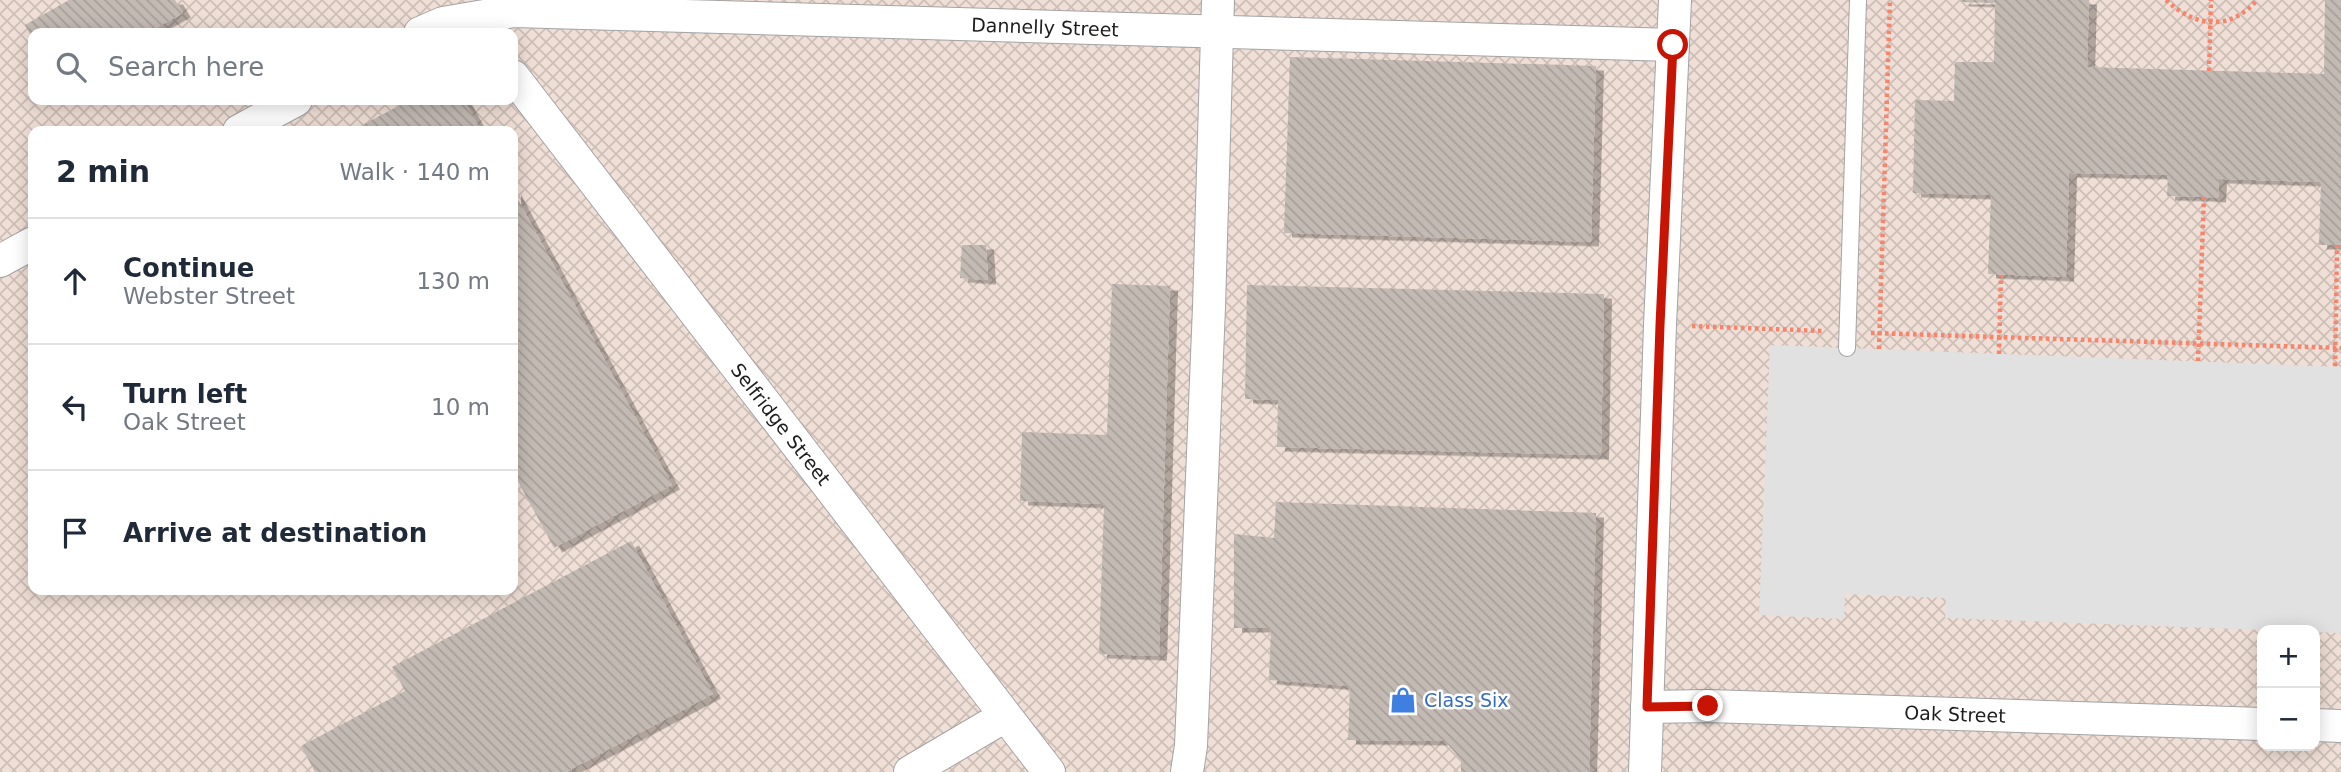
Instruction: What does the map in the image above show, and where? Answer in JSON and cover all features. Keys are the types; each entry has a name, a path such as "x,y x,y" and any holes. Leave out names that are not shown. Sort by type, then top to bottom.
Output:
{"street":[{"path":"1187,772 1191,746 1207,362 1218,0"},
{"path":"1645,772 1660,325 1675,0"},
{"name":"Dannelly Street","path":"432,28 468,17 514,11 1673,45"},
{"name":"Selfridge Street","path":"518,83 1049,772"},
{"path":"248,126 287,105"},
{"path":"0,261 28,246"},
{"name":"Oak Street","path":"1647,707 1734,707 2257,724"},
{"path":"910,772 1005,716"},
{"path":"2320,725 2341,726"}],"lane":[{"path":"1848,340 1858,0"}],"path":[{"path":"1879,349 1890,0"},
{"path":"2166,0 2181,13 2211,23 2232,19 2245,12 2257,0"},
{"path":"2209,71 2211,0"},
{"path":"2198,361 2204,197"},
{"path":"2335,366 2338,348 2337,245"},
{"path":"1999,354 2001,275"},
{"path":"1660,325 1848,340 1879,333 2338,348"}],"shaded area":[{"path":"0,0 2341,0 2341,772 0,772"},
{"path":"1770,345 2341,367 2341,633 2320,632 2320,625 2257,625 2257,630 1945,618 1946,598 1845,594 1844,619 1759,615"}],"building":[{"path":"69,0 175,0 183,13 156,28 28,28 28,31 25,25"},
{"path":"1961,0 2089,0 2087,67 2324,74 2325,0 2341,0 2341,245 2319,245 2321,182 2219,179 2218,198 2167,196 2168,175 2069,173 2066,277 1988,274 1991,195 1913,193 1915,100 1954,101 1955,62 1994,62 1995,3"},
{"path":"1290,57 1596,66 1591,242 1284,233"},
{"path":"400,105 467,105 478,126 361,126"},
{"path":"518,199 672,485 554,548 518,481"},
{"path":"962,245 986,245 988,280 960,278"},
{"path":"1112,284 1170,286 1159,656 1099,654 1104,504 1020,501 1022,432 1107,435"},
{"path":"1247,285 1604,294 1601,455 1277,447 1278,400 1245,399"},
{"path":"1276,502 1596,513 1589,772 1461,772 1461,760 1445,741 1348,740 1350,686 1269,680 1271,628 1234,628 1234,534 1274,538"},
{"path":"631,541 713,694 566,772 315,772 301,746 405,691 392,667"}],"place":[{"name":"Class Six","path":"1403,700"}],"route":[{"path":"1673,45 1647,707 1708,706"}]}
